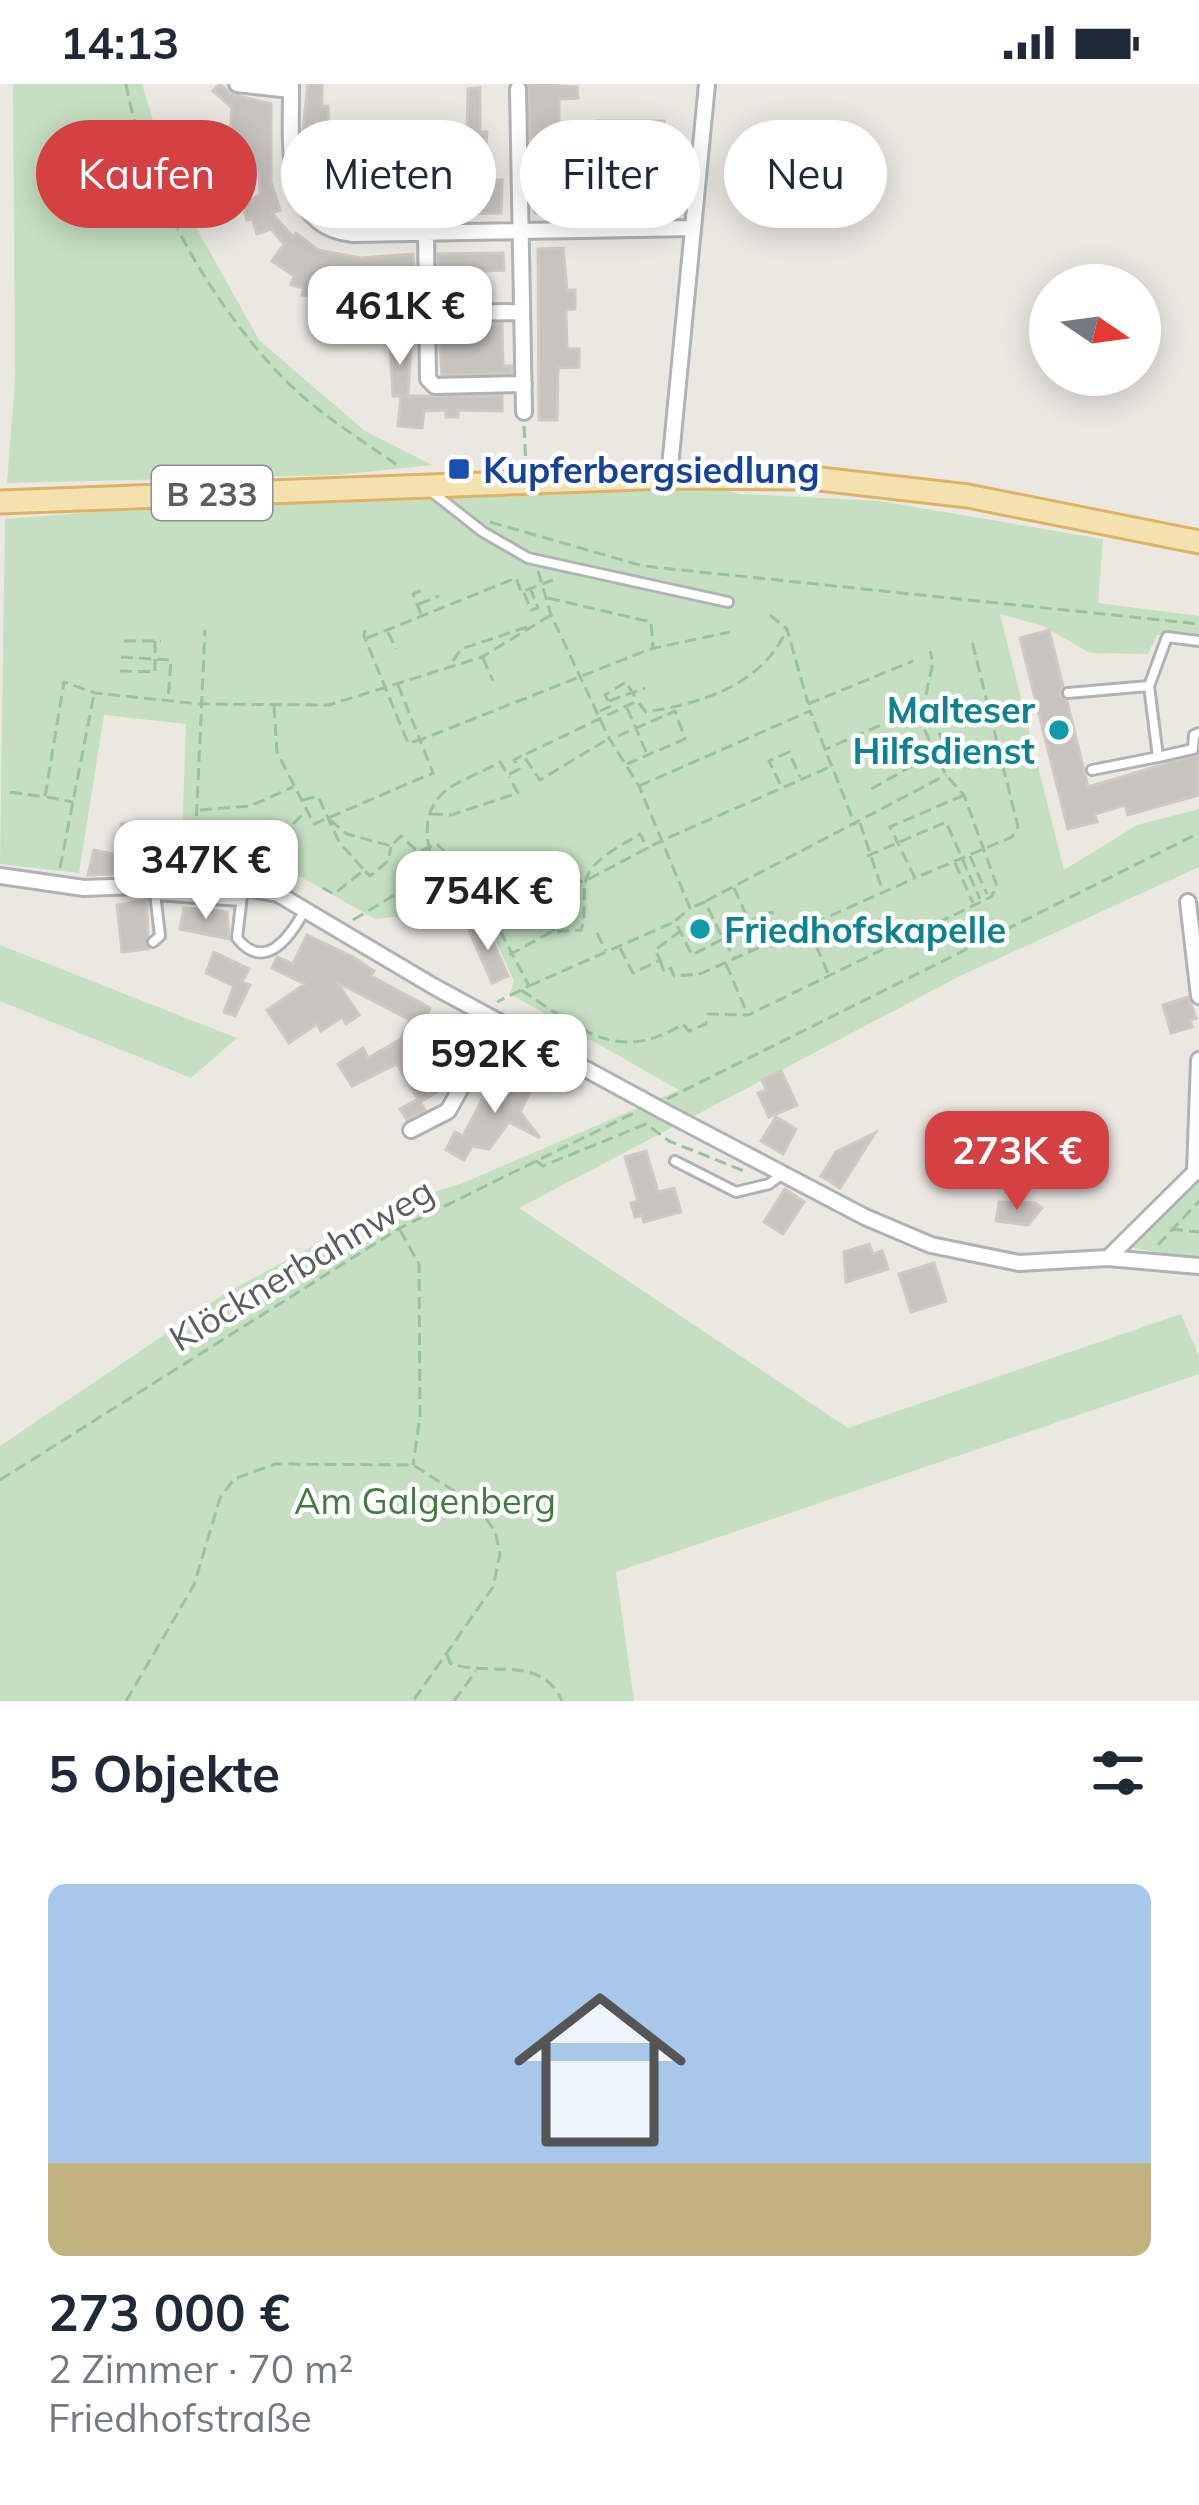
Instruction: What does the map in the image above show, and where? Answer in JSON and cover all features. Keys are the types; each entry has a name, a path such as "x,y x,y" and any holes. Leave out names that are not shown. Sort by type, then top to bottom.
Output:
{"main road":[{"name":"B 233","path":"0,502 669,477 811,478 968,496 1199,542"}],"street":[{"path":"237,84 250,90 291,87 297,194 310,215 340,232 693,229"},
{"path":"669,477 707,84"},
{"path":"518,88 524,412"},
{"path":"426,232 428,379 435,386 524,384"},
{"path":"427,313 522,312"},
{"path":"0,876 55,885 155,890 194,884 278,894 640,1105 665,1105 754,1159 901,1234 949,1250 1019,1263 1108,1258 1199,1266"},
{"path":"1189,902 1199,996"},
{"path":"411,1130 448,1111 498,1022"},
{"path":"1108,1258 1195,1172 1199,1060"}],"lane":[{"path":"425,486 484,532 528,558 728,602"},
{"path":"1158,757 1149,686 1168,637 1199,641"},
{"path":"1068,693 1149,686"},
{"path":"1092,770 1193,748 1194,735 1199,734"},
{"path":"153,942 160,936 155,890 242,893 237,938 257,952 281,948 306,909"},
{"path":"675,1161 736,1192 769,1184 782,1174"}],"path":[{"path":"126,84 171,214 238,324 305,398 425,486"},
{"path":"524,412 525,456"},
{"path":"482,517 501,528 644,566 1199,624"},
{"path":"528,558 544,583 551,615 609,738 639,786 690,908"},
{"path":"365,639 516,578 526,590 553,580"},
{"path":"422,616 413,594 425,590"},
{"path":"417,604 439,596"},
{"path":"546,597 651,622 653,648"},
{"path":"452,663 461,649 551,615"},
{"path":"770,615 787,628 824,750 884,894"},
{"path":"366,624 365,639 408,743 653,648 730,632"},
{"path":"45,796 64,682 95,693 200,704 328,705 482,657 523,637 531,625"},
{"path":"597,712 611,706 605,694 626,682 646,712 725,692 776,654 787,628"},
{"path":"194,884 205,630"},
{"path":"388,630 396,649"},
{"path":"120,671 154,672 158,641 124,641"},
{"path":"681,931 655,950 664,971 671,968 674,976 700,974 1012,837 1018,827 1018,809 972,641"},
{"path":"872,789 946,747 924,704 930,651"},
{"path":"122,657 171,660 167,700"},
{"path":"482,657 493,681"},
{"path":"639,786 913,661"},
{"path":"274,705 278,752 314,824 434,773 398,685"},
{"path":"609,701 645,688"},
{"path":"55,885 95,693"},
{"path":"508,775 519,769 514,760 637,701"},
{"path":"824,750 924,704"},
{"path":"627,706 647,755"},
{"path":"521,990 615,1043 641,1045 683,1024 689,1031 706,1024 708,1014 748,1015 991,897 998,886 988,847 915,710"},
{"path":"618,736 675,711 685,739 626,764"},
{"path":"524,755 541,780 609,738"},
{"path":"781,787 769,760 789,752 800,779"},
{"path":"431,814 451,815 518,793 500,762 440,795 431,814 428,846 445,900 476,915 546,875 555,885"},
{"path":"489,918 555,885 585,880 830,766"},
{"path":"481,1012 676,921 690,908 946,775"},
{"path":"196,812 250,806 295,787"},
{"path":"10,792 75,802"},
{"path":"915,878 890,827 964,795"},
{"path":"301,801 318,796 339,842 370,876 388,861 391,846 401,836 418,852 437,844 475,884 529,986"},
{"path":"266,866 278,861 293,824 306,811"},
{"path":"329,819 347,834 391,846"},
{"path":"867,856 946,822 980,899"},
{"path":"665,1105 1199,833"},
{"path":"550,932 581,930 587,912 585,880 593,866 640,834 649,851"},
{"path":"970,855 987,894"},
{"path":"954,861 973,904"},
{"path":"344,931 361,911 436,870 456,865"},
{"path":"323,888 334,894 364,870"},
{"path":"509,955 550,932 568,909 571,883"},
{"path":"734,888 748,919"},
{"path":"705,902 735,958"},
{"path":"752,952 738,926 748,919 772,912 785,938"},
{"path":"676,921 692,955 723,939"},
{"path":"808,928 829,976"},
{"path":"597,933 607,953"},
{"path":"620,947 633,973 660,960"},
{"path":"726,963 748,1015"},
{"name":"Klöcknerbahnweg","path":"0,1480 400,1228 640,1105"},
{"path":"535,1160 543,1166 646,1124 669,1141 742,1173 754,1159"},
{"path":"1157,1247 1169,1229 1198,1204"},
{"path":"400,1228 419,1264 422,1381 413,1465"},
{"path":"1169,1229 1199,1232"},
{"path":"126,1701 147,1658 181,1612 220,1498 234,1479 274,1464 413,1465 475,1504 495,1531 500,1554 493,1587 413,1701"},
{"path":"446,1654 450,1663 477,1670 507,1666 538,1675 562,1701"},
{"path":"454,1701 477,1670"}],"green space":[{"path":"13,84 142,84 153,120 36,120 36,228 197,228 259,340 365,431 432,465 336,475 7,483 15,380"},
{"name":"Am Galgenberg","path":"677,479 740,494 879,501 1103,539 1098,603 1199,616 1199,635 1157,635 1148,654 1090,653 1043,626 1000,614 1064,870 1137,825 1199,809 1199,867 962,975 519,1208 848,1428 1181,1314 1199,1356 1199,1374 616,1572 634,1701 0,1701 0,1446 226,1293 384,1208 463,1183 679,1090 510,994 514,981 486,919 432,913 375,919 301,877 225,867 181,869 186,724 104,715 79,873 0,864 5,519 340,493"},
{"path":"0,945 237,1038 191,1078 0,1001"},
{"path":"1199,1182 1199,1260 1128,1247"}],"building":[{"path":"220,84 231,94 271,104 271,182 280,210 272,213 281,228 318,250 361,258 413,254 416,297 393,298 391,309 357,304 355,310 335,307 337,299 302,295 304,288 291,285 294,276 272,261 284,244 271,229 257,234 255,228 260,194 257,120 231,120 232,108 213,91"},
{"path":"308,84 322,84 322,106 328,106 329,120 304,120"},
{"path":"528,84 577,87 578,98 559,99 559,120 530,120"},
{"path":"480,88 480,120 467,120 468,89"},
{"path":"496,180 502,180 501,213 496,213"},
{"path":"563,248 567,290 575,290 575,309 566,310 567,349 579,349 579,367 558,368 557,420 539,420 538,249"},
{"path":"503,253 504,270 470,272 471,294 478,294 478,301 442,302 438,254"},
{"path":"502,323 503,366 512,366 512,373 442,375 439,325"},
{"path":"411,342 408,395 393,396 390,343"},
{"path":"401,396 502,396 502,411 458,410 458,417 446,417 446,410 424,411 422,428 398,426"},
{"path":"1049,630 1063,686 1060,695 1067,701 1088,787 1199,754 1199,795 1128,815 1125,805 1095,814 1097,822 1068,829 1020,638"},
{"path":"132,823 132,829 158,828 158,873 88,875 94,850 121,856 121,824"},
{"path":"147,900 148,949 122,952 117,905"},
{"path":"184,908 227,912 229,939 180,929"},
{"path":"485,923 508,976 492,983 469,930"},
{"path":"307,935 353,957 374,971 371,976 430,1008 427,1014 462,1033 440,1047 406,1028 410,1020 337,982 359,1015 346,1024 342,1017 321,1031 317,1024 289,1043 267,1010 305,984 272,968 277,957 293,964"},
{"path":"214,952 249,969 242,982 250,985 235,1016 224,1012 234,986 206,973"},
{"path":"1188,997 1196,1018 1190,1020 1192,1027 1171,1033 1163,1005"},
{"path":"406,1028 424,1058 414,1064 426,1069 439,1091 420,1102 425,1110 407,1120 400,1109 418,1099 397,1064 352,1086 338,1064 363,1048 368,1058 401,1039"},
{"path":"781,1071 797,1105 769,1117 758,1093 766,1090 762,1080"},
{"path":"505,1073 536,1081 520,1112 540,1138 509,1122 489,1149 472,1146 464,1160 446,1150 455,1132 463,1136 482,1100 489,1104"},
{"path":"993,1113 1007,1139 970,1156 960,1138"},
{"path":"776,1117 796,1129 783,1154 761,1141"},
{"path":"875,1133 840,1188 821,1176 836,1152"},
{"path":"646,1151 658,1192 674,1188 681,1212 644,1222 642,1215 635,1217 631,1203 638,1201 625,1157"},
{"path":"785,1189 804,1202 783,1234 764,1222"},
{"path":"999,1202 1035,1203 1042,1208 1028,1225 996,1221"},
{"path":"869,1244 873,1254 882,1251 888,1269 846,1282 844,1252"},
{"path":"934,1263 946,1301 911,1312 899,1274"}],"place":[{"name":"Kupferbergsiedlung","path":"459,469"},
{"name":"Malteser Hilfsdienst","path":"1059,730"},
{"name":"Friedhofskapelle","path":"700,929"}]}
